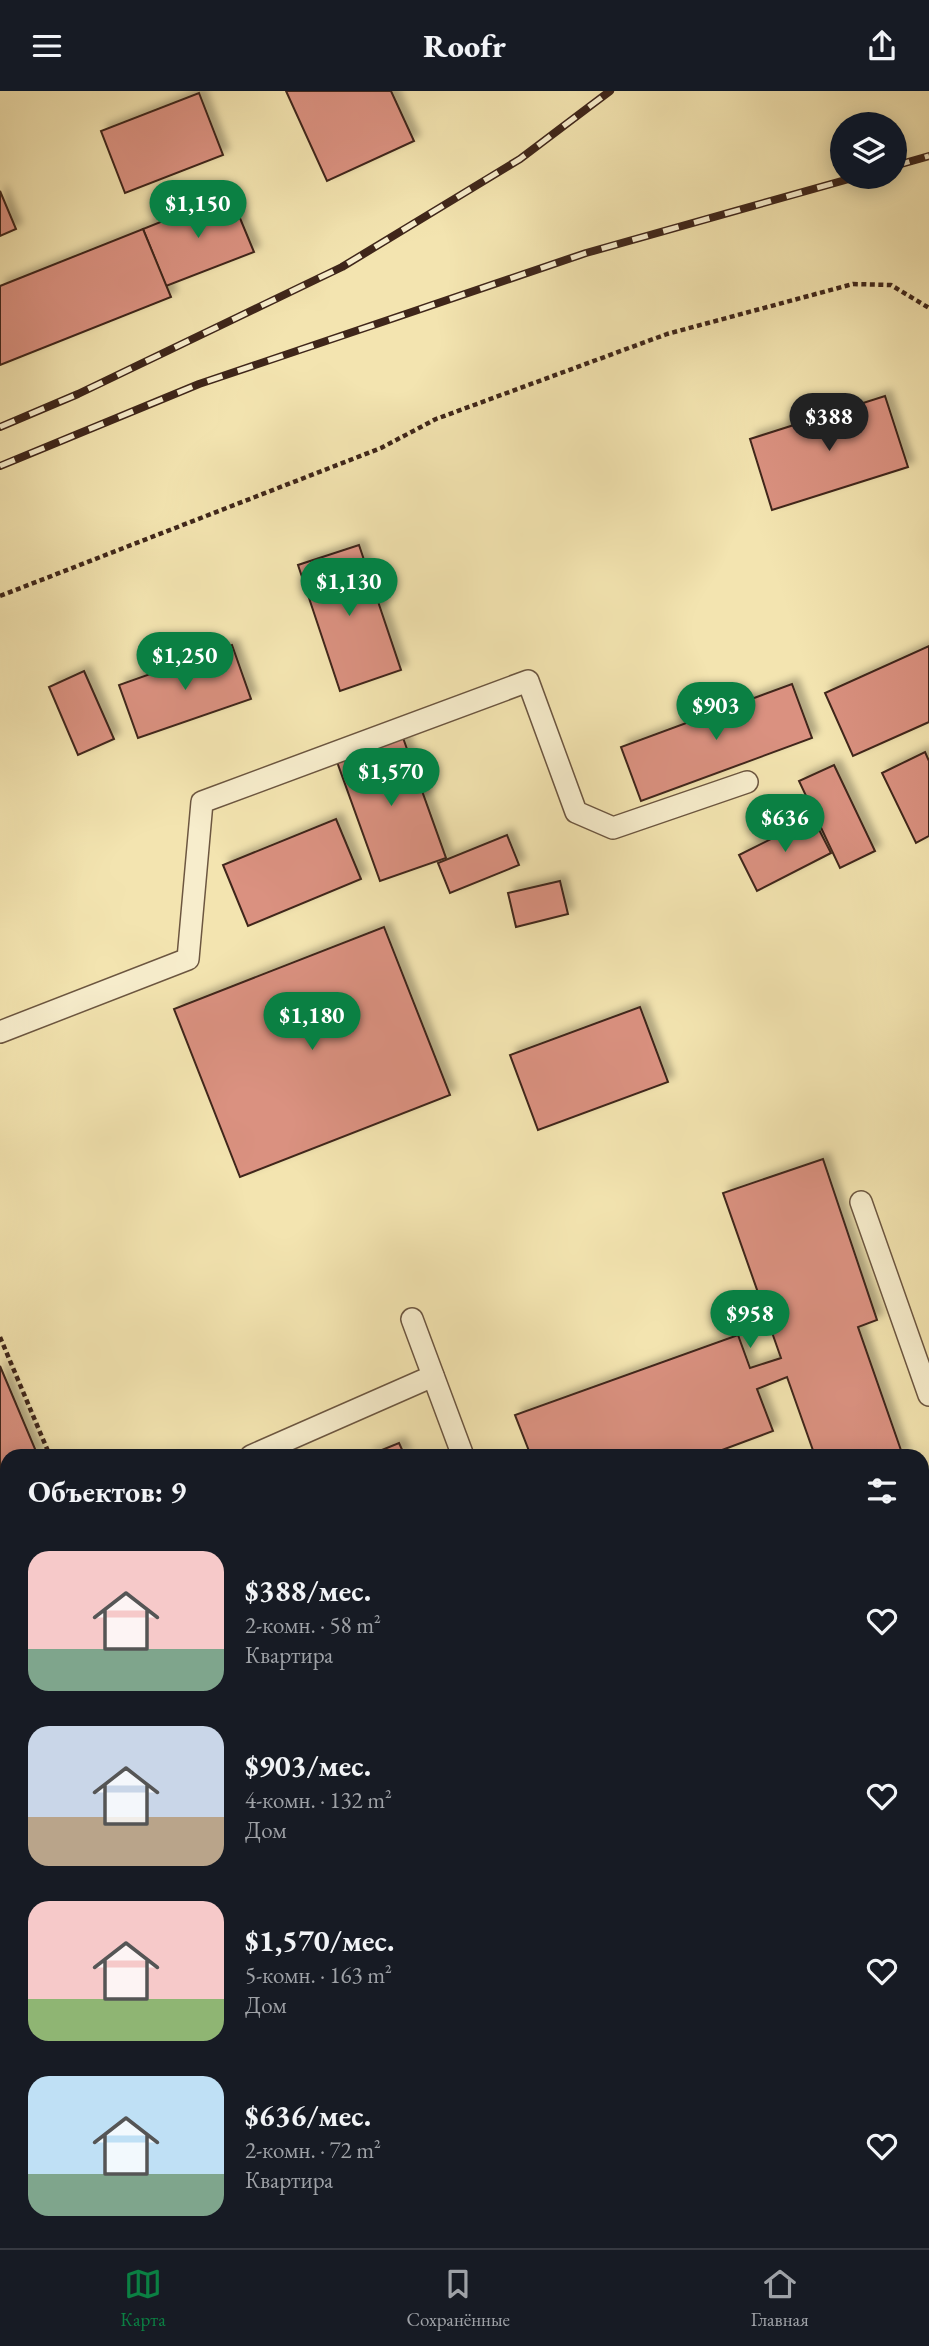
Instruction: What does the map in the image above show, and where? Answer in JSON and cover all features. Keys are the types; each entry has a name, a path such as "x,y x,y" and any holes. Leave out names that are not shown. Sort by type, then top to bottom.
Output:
{"lane":[{"path":"0,1032 188,959 202,802 528,681 576,812 613,828 747,782"},
{"path":"861,1202 929,1395"},
{"path":"412,1319 460,1449"},
{"path":"267,1449 433,1376"}],"path":[{"path":"0,596 381,448 436,419 667,334 853,284 891,285 929,308"},
{"path":"0,1337 47,1449"}],"building":[{"path":"286,91 391,91 414,141 327,181"},
{"path":"199,93 223,155 125,193 101,131"},
{"path":"0,191 16,229 0,236"},
{"path":"230,194 254,252 166,286 143,229"},
{"path":"143,229 171,297 0,365 0,286"},
{"path":"885,396 908,467 772,510 750,439"},
{"path":"359,545 401,670 340,691 298,565"},
{"path":"232,645 251,699 138,738 119,685"},
{"path":"929,646 929,722 853,756 825,693"},
{"path":"84,671 114,739 78,755 49,687"},
{"path":"792,684 812,738 641,801 621,747"},
{"path":"402,735 446,858 380,881 336,759"},
{"path":"925,752 929,761 929,836 916,843 882,773"},
{"path":"834,765 875,851 840,868 799,781"},
{"path":"813,818 831,853 757,891 739,855"},
{"path":"336,819 361,879 248,926 223,865"},
{"path":"507,835 519,865 450,893 438,863"},
{"path":"560,881 568,914 516,927 508,893"},
{"path":"384,927 450,1095 240,1177 174,1009"},
{"path":"640,1007 668,1082 538,1130 510,1055"},
{"path":"823,1159 877,1320 858,1327 901,1449 813,1449 787,1377 757,1389 773,1431 725,1449 528,1449 515,1415 738,1335 750,1368 781,1358 723,1193"},
{"path":"0,1366 35,1449 0,1449"},
{"path":"399,1443 402,1449 384,1449"}],"railway":[{"path":"0,427 78,394 342,267 520,159 610,91"},
{"path":"907,162 929,156"},
{"path":"0,466 199,384 586,253 830,184"}]}
